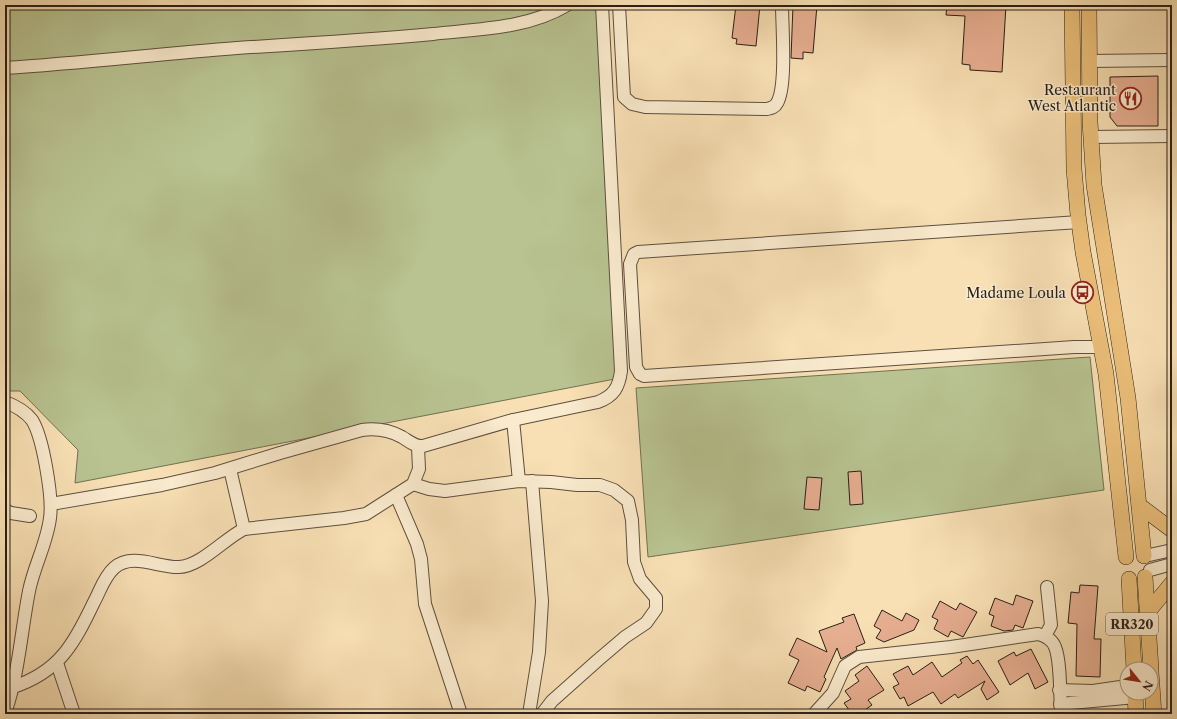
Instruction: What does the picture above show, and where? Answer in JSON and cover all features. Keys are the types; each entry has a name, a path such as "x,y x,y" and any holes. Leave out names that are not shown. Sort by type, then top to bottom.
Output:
{"main road":[{"name":"RR320","path":"1072,5 1074,169 1078,222 1101,346 1112,420 1126,558 1122,567 1123,572 1129,579 1134,661"},
{"name":"RR320","path":"1089,5 1091,137 1098,213 1128,398 1146,565 1151,661"},
{"path":"1140,506 1172,530"},
{"path":"1126,558 1132,554 1138,553 1146,565 1137,581 1129,579"},
{"path":"1148,613 1172,583"},
{"path":"1134,701 1136,714"},
{"path":"1153,701 1154,714"}],"street":[{"path":"5,68 128,59 236,48 359,41 492,28 534,20 554,13 567,5"},
{"path":"51,504 162,485 230,470 280,453 371,429 385,430 394,433 418,447 513,420 598,402 608,398 619,384 621,363 602,5"},
{"path":"618,5 624,97 628,102 637,106 645,107 767,109 772,108 777,103 782,88 782,5"},
{"path":"1089,62 1172,60"},
{"path":"1091,137 1172,136"},
{"path":"1078,222 638,252 634,254 630,264 636,367 640,374 644,376 1066,347 1101,346"},
{"path":"5,402 22,410 33,422 45,464 51,504 48,531 35,568 29,593 24,634 13,687 5,713"},
{"path":"513,420 519,481"},
{"path":"13,687 31,681 57,663 77,635 105,580 114,568 127,562 143,562 181,567 190,564 211,552 234,534 244,529 359,515 373,510 413,484 418,469 418,447"},
{"path":"230,470 244,529"},
{"path":"413,484 429,490 445,491 519,481 600,485 614,490 625,498 629,505 631,512 633,552 636,569 642,582 656,598 658,604 654,614 646,623 625,637 552,701 542,714"},
{"path":"529,714 539,652 542,601 532,481"},
{"path":"396,495 418,544 421,559 425,604 461,714"},
{"path":"5,510 11,513 30,516"},
{"path":"1146,565 1172,550"},
{"path":"1146,565 1172,564"},
{"path":"1045,636 1049,630 1051,621 1047,587"},
{"path":"814,714 833,693 845,666 859,657 912,650 951,647 1030,635 1045,636 1051,640 1056,648 1060,690 1060,709 1119,695"},
{"path":"57,663 74,714"},
{"path":"1060,690 1119,692"}],"green space":[{"path":"5,5 600,5 620,378 75,483 78,450 20,391 5,391"},
{"path":"1090,357 1104,490 648,557 636,388"}],"building":[{"path":"736,5 760,5 756,46 736,44 737,39 732,38"},
{"path":"793,5 817,5 813,53 803,52 803,59 791,58"},
{"path":"947,5 1006,5 1002,72 970,70 970,65 962,64 965,16 946,15"},
{"path":"1158,76 1158,126 1117,126 1110,117 1110,77"},
{"path":"861,471 863,504 850,505 848,472"},
{"path":"807,477 822,478 819,510 804,509"},
{"path":"1080,585 1098,586 1094,639 1101,639 1100,677 1076,676 1077,624 1068,623 1071,592 1079,593"},
{"path":"1016,595 1033,601 1023,628 1015,625 1013,630 1004,631 991,626 994,616 989,614 995,598 1013,605"},
{"path":"940,601 956,610 960,603 977,612 963,637 951,631 948,637 934,629 938,620 932,617"},
{"path":"882,610 902,621 906,613 919,620 914,630 884,642 876,638 881,630 874,626"},
{"path":"854,614 865,643 856,647 857,650 841,659 837,648 824,677 826,679 820,692 807,686 805,691 788,683 799,660 789,655 797,638 827,652 819,631 844,622 842,618"},
{"path":"1031,649 1048,682 1035,689 1028,673 1010,685 998,661 1014,652 1016,656"},
{"path":"967,656 973,664 978,660 999,692 987,700 981,689 985,681 958,698 955,694 941,704 933,692 908,706 904,697 900,699 893,687 899,684 893,674 908,666 913,675 932,662 942,677 962,663 960,660"},
{"path":"867,666 884,690 868,700 872,705 859,714 852,714 844,703 851,699 845,691 859,681 855,675"}],"place":[{"name":"Restaurant West Atlantic","path":"1131,98"},
{"name":"Madame Loula","path":"1082,293"}]}
